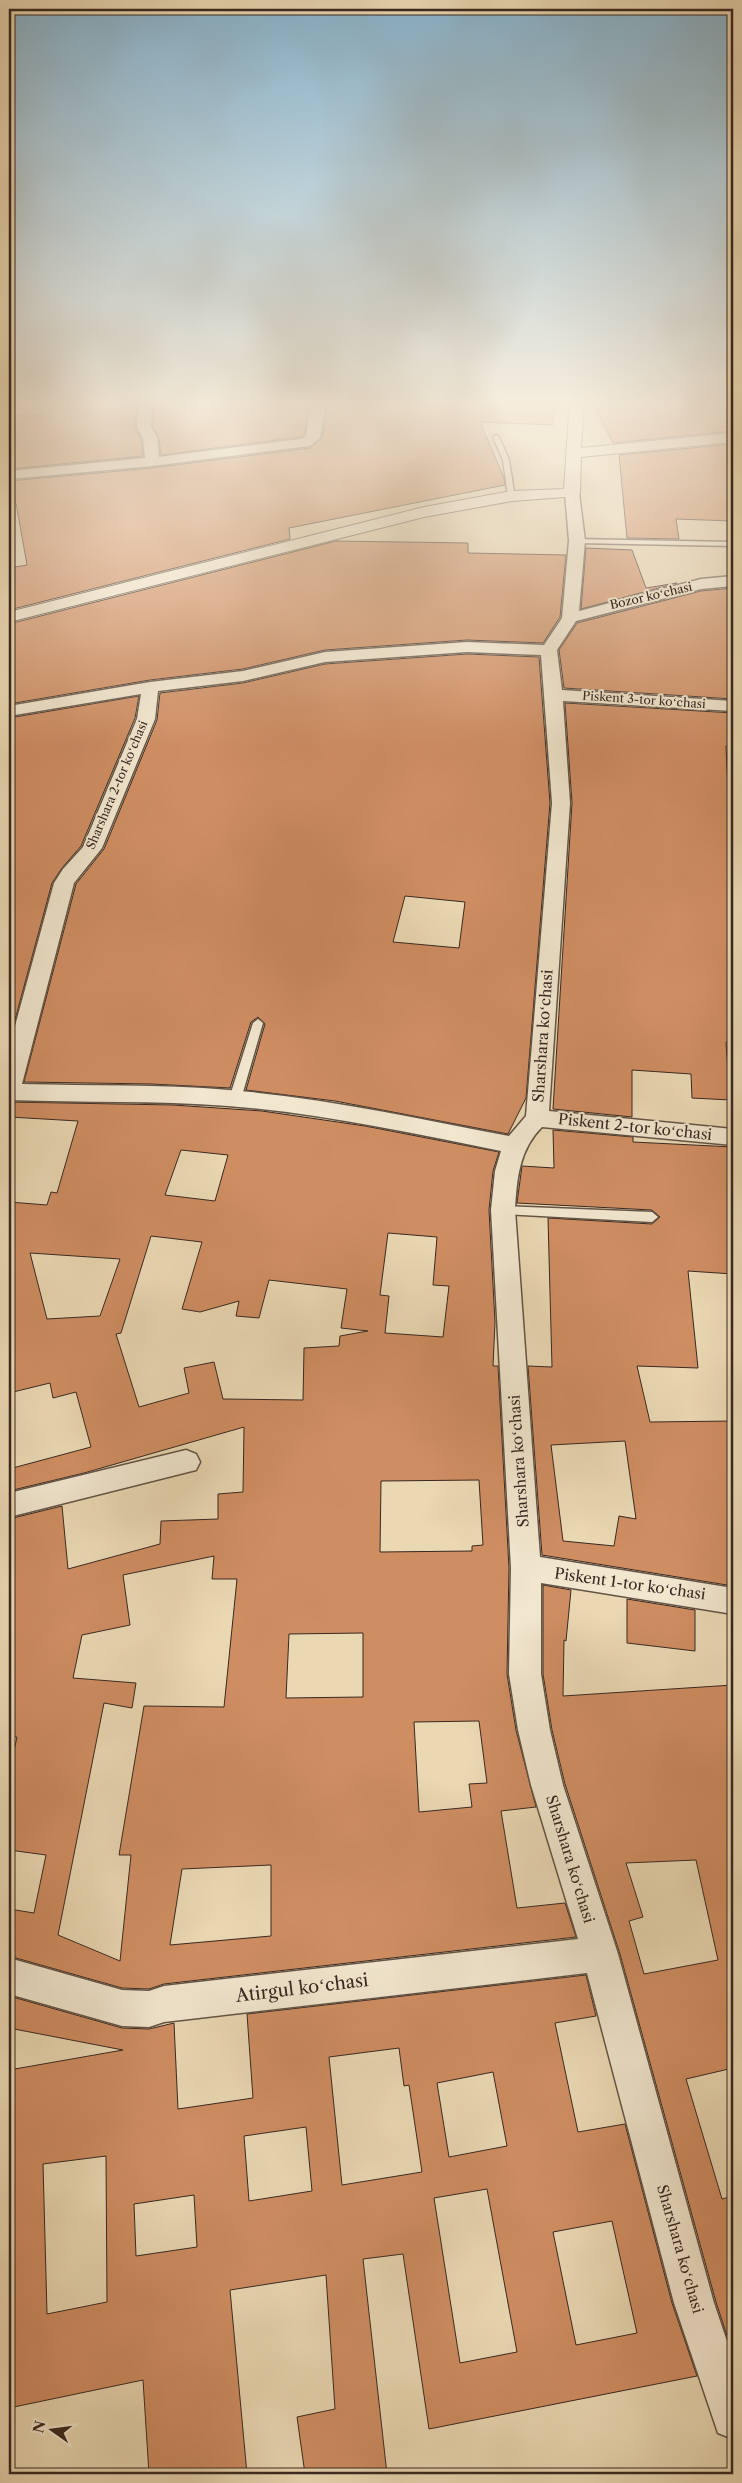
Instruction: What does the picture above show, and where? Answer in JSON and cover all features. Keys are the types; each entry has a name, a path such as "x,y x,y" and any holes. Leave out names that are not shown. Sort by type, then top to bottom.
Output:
{"street":[{"path":"9,617 409,516"},
{"path":"9,711 150,687 243,676 325,656 467,647 549,650 570,618 577,541 574,516"},
{"name":"Bozor koʻchasi","path":"570,618 701,584 733,581"},
{"name":"Sharshara koʻchasi","path":"549,650 561,803 537,1118 524,1130 513,1145 504,1186 503,1210 526,1568 525,1674 534,1730 547,1785 600,1954 694,2303 733,2418"},
{"name":"Sharshara 2-tor koʻchasi","path":"9,1091 64,883 76,864 85,859 92,848 146,719 150,687"},
{"name":"Piskent 3-tor koʻchasi","path":"554,695 733,706"},
{"path":"9,1091 235,1099 285,1104 384,1120 513,1145"},
{"name":"Piskent 2-tor koʻchasi","path":"537,1118 733,1137"},
{"path":"9,1505 186,1462"},
{"name":"Piskent 1-tor koʻchasi","path":"526,1568 733,1600"},
{"name":"Atirgul koʻchasi","path":"9,1976 102,2003 137,2010 174,2003 600,1954"}],"lane":[{"path":"577,541 733,544"},
{"path":"235,1099 258,1024"},
{"path":"503,1210 652,1217"}],"building":[{"path":"18,516 350,516 289,528 290,539 9,610 9,568 27,565"},
{"path":"625,516 733,516 733,521 676,519 679,539 627,538"},
{"path":"336,541 468,543 468,553 566,555 560,617 543,643 467,640 325,650 243,669 150,680 9,704 9,624"},
{"path":"586,548 632,550 646,588 677,583 581,609"},
{"path":"733,588 733,699 564,688 559,650 577,623 701,591"},
{"path":"467,654 539,657 550,803 526,1098 508,1134 335,1101 246,1090 265,1024 258,1017 251,1022 230,1088 151,1084 24,1082 76,884 104,849 157,720 160,693 243,683 325,664","holes":["405,896 465,902 459,948 393,942"]},
{"path":"139,696 135,718 81,846 52,883 9,1042 9,718"},
{"path":"565,703 733,713 733,746 726,746 729,814 733,814 733,1042 726,1042 730,1100 692,1098 691,1074 632,1070 632,1117 553,1109 572,803"},
{"path":"9,1102 173,1105 262,1111 365,1126 499,1152 493,1171 489,1210 495,1322 493,1366 498,1366 509,1568 507,1674 516,1730 536,1807 501,1811 517,1908 565,1903 576,1937 164,1984 149,1989 122,1988 9,1956 9,1909 34,1913 46,1855 9,1850 9,1774 17,1737 9,1736 9,1519 62,1506 68,1569 160,1544 161,1521 218,1519 218,1494 243,1492 244,1427 84,1473 9,1491 9,1469 91,1447 76,1392 53,1398 50,1383 9,1393 9,1202 47,1205 51,1192 57,1193 78,1121 9,1117","holes":["181,1150 228,1155 215,1201 165,1195","388,1233 437,1237 433,1285 449,1286 443,1337 385,1333 389,1296 380,1295","151,1236 202,1242 182,1309 200,1312 239,1301 236,1316 259,1318 269,1280 347,1289 341,1328 368,1331 340,1336 339,1346 304,1348 303,1400 223,1399 214,1362 184,1368 189,1393 139,1407 116,1334 121,1333","30,1253 120,1259 100,1316 47,1319","479,1480 483,1545 472,1546 472,1551 380,1552 381,1481","214,1556 212,1579 237,1579 224,1707 144,1706 119,1855 131,1855 120,1961 58,1935 104,1703 132,1708 136,1683 73,1678 82,1635 130,1625 123,1575","363,1633 363,1697 286,1698 289,1634","479,1721 487,1783 469,1784 472,1807 419,1812 414,1722","271,1865 271,1936 170,1945 182,1869"]},
{"path":"553,1130 633,1137 633,1142 733,1147 733,1274 688,1271 698,1368 637,1366 650,1422 733,1421 733,1486 728,1485 728,1560 733,1561 733,1586 542,1555 528,1366 552,1367 548,1218 652,1224 660,1217 652,1210 517,1203 522,1166 554,1168","holes":["625,1441 636,1519 619,1516 614,1546 563,1541 551,1445"]},
{"path":"543,1585 571,1590 566,1641 564,1640 563,1696 733,1685 733,2068 686,2079 722,2199 733,2196 733,2354 716,2302 620,1954 565,1784 552,1730 543,1674","holes":["696,1860 718,1960 644,1974 629,1921 643,1917 626,1863"]},
{"path":"627,1599 695,1610 695,1651 627,1643"},
{"path":"586,1975 596,2016 555,2023 578,2132 625,2124 672,2303 697,2376 429,2429 403,2254 363,2259 387,2474 305,2474 297,2417 335,2409 326,2275 230,2290 247,2474 149,2474 143,2380 9,2408 9,2070 123,2050 9,2028 9,1996 122,2028 149,2029 174,2023 178,2109 253,2098 247,2014","holes":["399,2048 404,2086 409,2085 422,2172 342,2185 329,2057","493,2072 507,2146 449,2157 437,2083","306,2127 312,2191 249,2201 244,2136","106,2156 107,2302 47,2314 43,2164","487,2189 517,2352 460,2363 434,2198","194,2195 197,2247 136,2256 134,2204","612,2221 637,2333 576,2345 553,2232"]}]}
